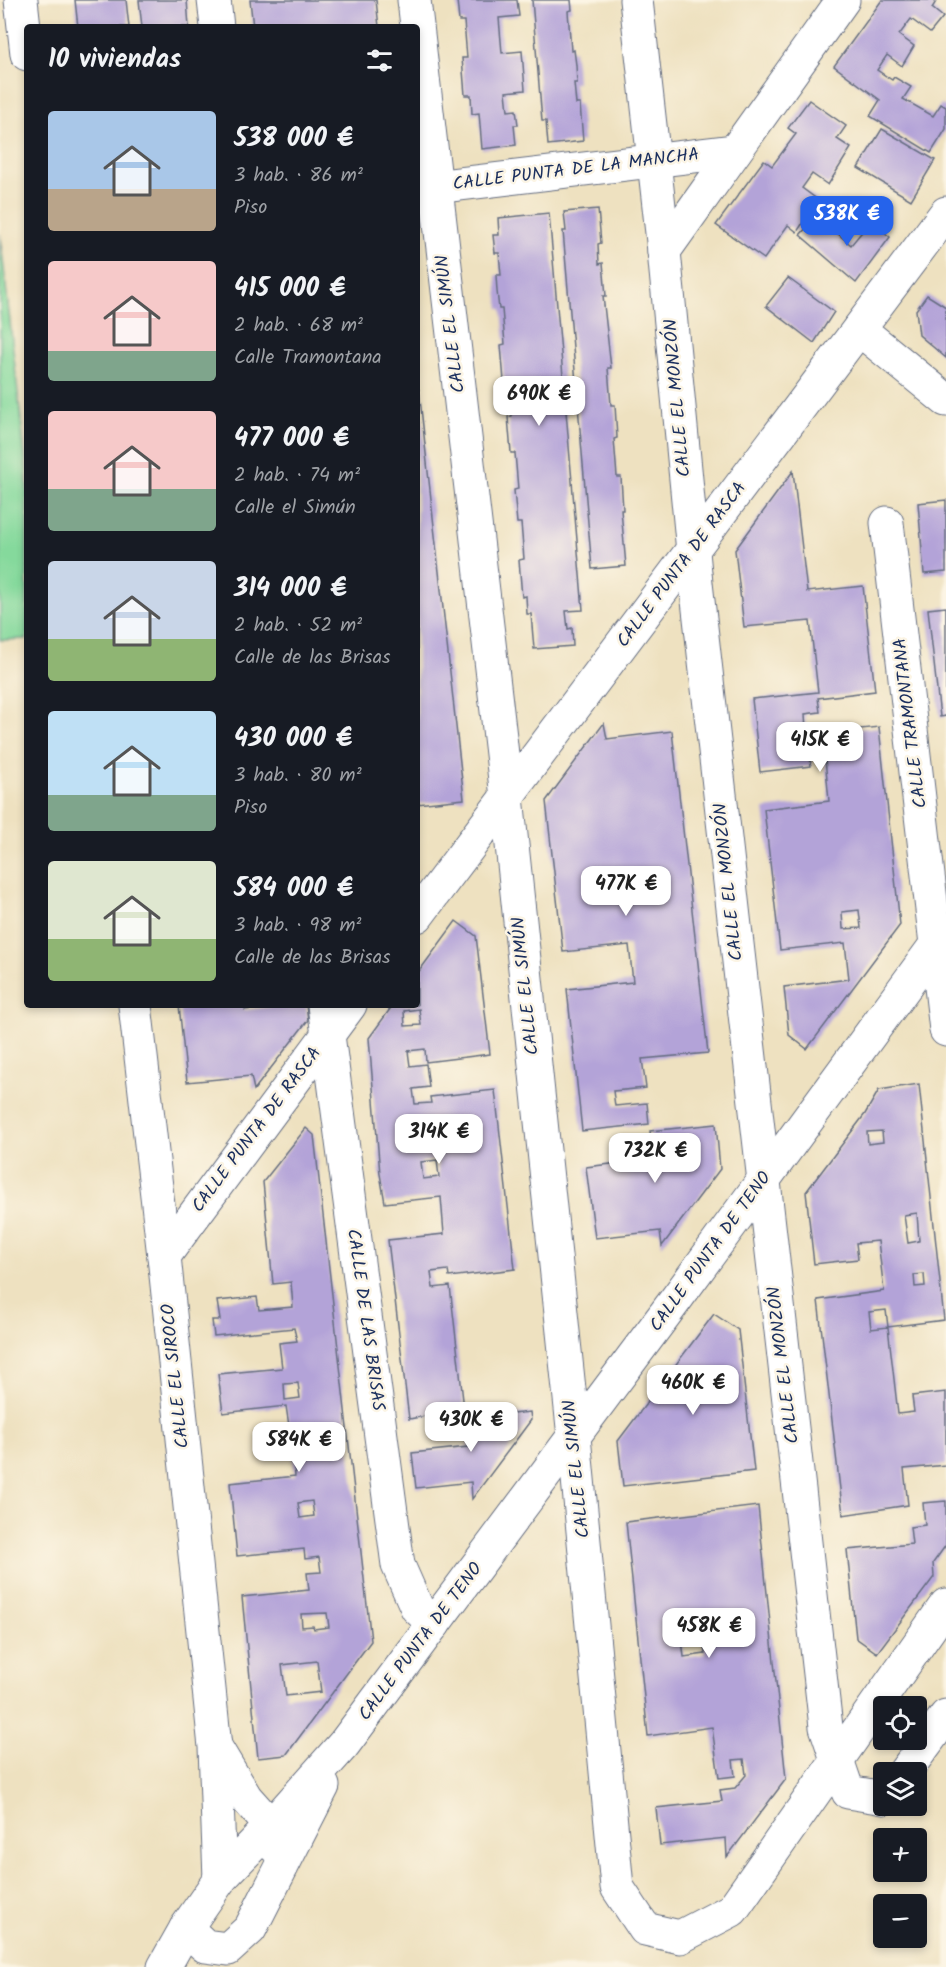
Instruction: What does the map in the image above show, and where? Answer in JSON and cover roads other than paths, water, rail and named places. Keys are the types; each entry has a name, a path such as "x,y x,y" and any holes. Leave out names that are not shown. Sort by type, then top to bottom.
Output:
{"street":[{"path":"21,0 24,27"},
{"path":"214,0 217,24"},
{"name":"CALLE EL SIMÚN","path":"414,0 416,24"},
{"name":"CALLE EL MONZÓN","path":"636,0 664,251 693,552 826,1727 848,1792 873,1796"},
{"name":"CALLE PUNTA DE LA MANCHA","path":"664,251 843,0"},
{"name":"CALLE EL SIMÚN","path":"420,94 426,188 507,797 574,1437 617,1887 645,1929 680,1937 732,1910 838,1761"},
{"name":"CALLE PUNTA DE LA MANCHA","path":"426,188 735,151"},
{"name":"CALLE PUNTA DE RASCA","path":"420,912 946,213"},
{"path":"859,329 946,400"},
{"name":"CALLE TRAMONTANA","path":"887,523 941,937 946,1030"},
{"name":"CALLE PUNTA DE TENO","path":"164,1967 186,1928 220,1879 344,1744 574,1437 941,937"},
{"name":"CALLE EL SIROCO","path":"135,1008 164,1256 215,1747 220,1879"},
{"name":"CALLE PUNTA DE RASCA","path":"164,1256 325,1020 345,1008"},
{"name":"CALLE DE LAS BRISAS","path":"325,1020 398,1565 417,1608 434,1624"},
{"path":"838,1761 946,1605"},
{"path":"912,1762 946,1716"},
{"name":"CALLE PUNTA DE TENO","path":"186,1928 222,1961 250,1929 344,1744"},
{"name":"CALLE EL SIROCO","path":"215,1747 246,1798 271,1826"},
{"path":"263,1904 265,1873 275,1840 271,1826"}]}
